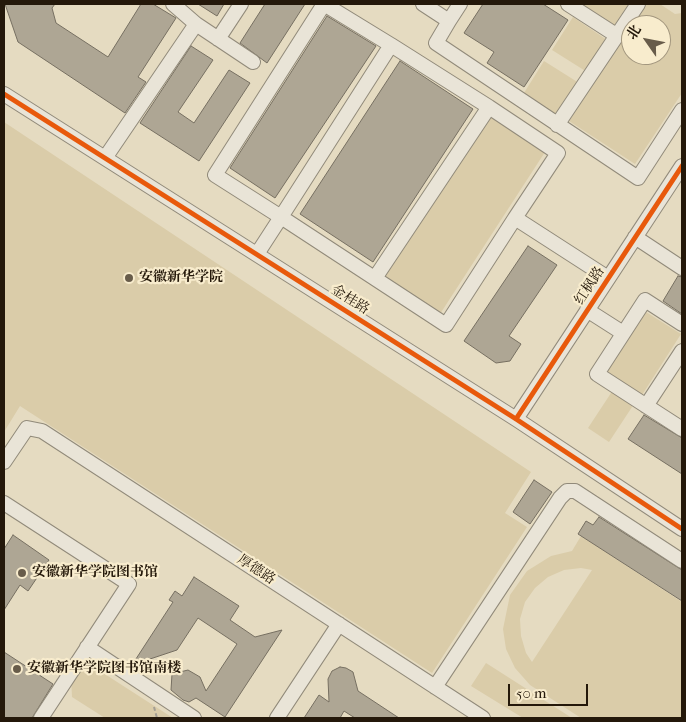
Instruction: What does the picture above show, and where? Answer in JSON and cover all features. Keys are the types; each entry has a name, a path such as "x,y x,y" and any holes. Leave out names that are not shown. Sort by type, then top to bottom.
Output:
{"street":[{"path":"173,4 196,24 253,62"},
{"path":"218,38 241,4"},
{"path":"324,4 392,45 558,153 446,325 215,175 324,4"},
{"path":"423,4 449,21"},
{"path":"460,4 436,43 638,178 682,110"},
{"path":"568,4 616,35"},
{"path":"557,125 638,4"},
{"path":"105,158 196,24"},
{"path":"257,254 392,45"},
{"name":"金桂路","path":"4,94 516,419 682,529"},
{"path":"375,278 489,107"},
{"name":"红枫路","path":"516,419 682,166"},
{"path":"515,218 608,278"},
{"path":"635,237 682,268"},
{"path":"682,324 645,300 597,374 682,429"},
{"path":"587,310 623,333"},
{"path":"646,406 682,351"},
{"name":"厚德路","path":"4,462 26,428 42,431 483,718"},
{"path":"435,687 560,498 567,491 575,491 682,561"},
{"path":"4,503 129,584 41,718"},
{"path":"277,718 339,624"},
{"path":"87,647 194,718"}],"shaded area":[{"path":"582,4 629,4 614,27"},
{"path":"646,4 660,4 675,14 682,13 682,93 635,164 569,121 621,42 621,65 671,65 671,15 639,15"},
{"path":"573,17 607,40 587,72 552,50"},
{"path":"544,61 579,83 558,116 524,93"},
{"path":"489,115 545,152 440,314 383,277"},
{"path":"4,122 531,472 505,513 527,527 432,673 20,406 4,432"},
{"path":"646,312 681,334 642,395 607,372"},
{"path":"613,390 634,404 609,442 588,428"},
{"path":"581,536 682,602 682,718 581,718 530,685 515,668 506,649 503,629 510,595 527,571 551,556 572,551","holes":["581,568 592,570 532,662 526,653 521,636 520,619 525,602 535,588 548,577 564,570"]},
{"path":"83,660 173,718 105,718 72,697 71,677"},
{"path":"486,663 572,718 523,718 471,686"}],"building":[{"path":"5,4 55,4 52,8 56,23 108,57 141,4 153,4 176,18 138,77 146,82 125,113 18,42"},
{"path":"198,4 224,4 217,16"},
{"path":"265,4 305,4 267,63 240,43"},
{"path":"483,4 543,4 568,20 524,87 487,63 494,52 464,33"},
{"path":"327,16 376,46 275,198 230,168"},
{"path":"191,46 213,60 178,112 194,123 229,70 250,83 199,161 140,123"},
{"path":"400,61 473,109 373,262 300,214"},
{"path":"528,246 557,265 509,336 521,344 510,361 496,363 464,341"},
{"path":"678,276 682,277 682,314 663,301"},
{"path":"644,415 682,438 682,474 628,439"},
{"path":"534,480 552,492 530,524 513,512"},
{"path":"599,517 682,570 682,601 578,534 586,521 593,525"},
{"name":"安徽新华学院图书馆","path":"13,535 49,560 28,591 20,585 4,610 4,549"},
{"path":"194,577 239,606 230,620 255,637 282,630 225,717 196,698 189,702 183,700 171,690 172,674 188,670 200,677 206,691 237,644 198,618 177,650 132,665 173,602 169,600 175,591 182,596"},
{"name":"安徽新华学院图书馆南楼","path":"4,652 53,684 32,718 4,718"},
{"path":"340,667 353,672 358,691 399,718 355,718 344,711 340,718 304,718 319,695 329,702 328,679 332,671"}],"cycle path":[{"path":"4,94 516,419 682,529"},
{"path":"516,419 682,166"}],"place":[{"name":"安徽新华学院","path":"129,278"},
{"name":"安徽新华学院图书馆","path":"22,573"},
{"name":"安徽新华学院图书馆南楼","path":"17,669"}]}
